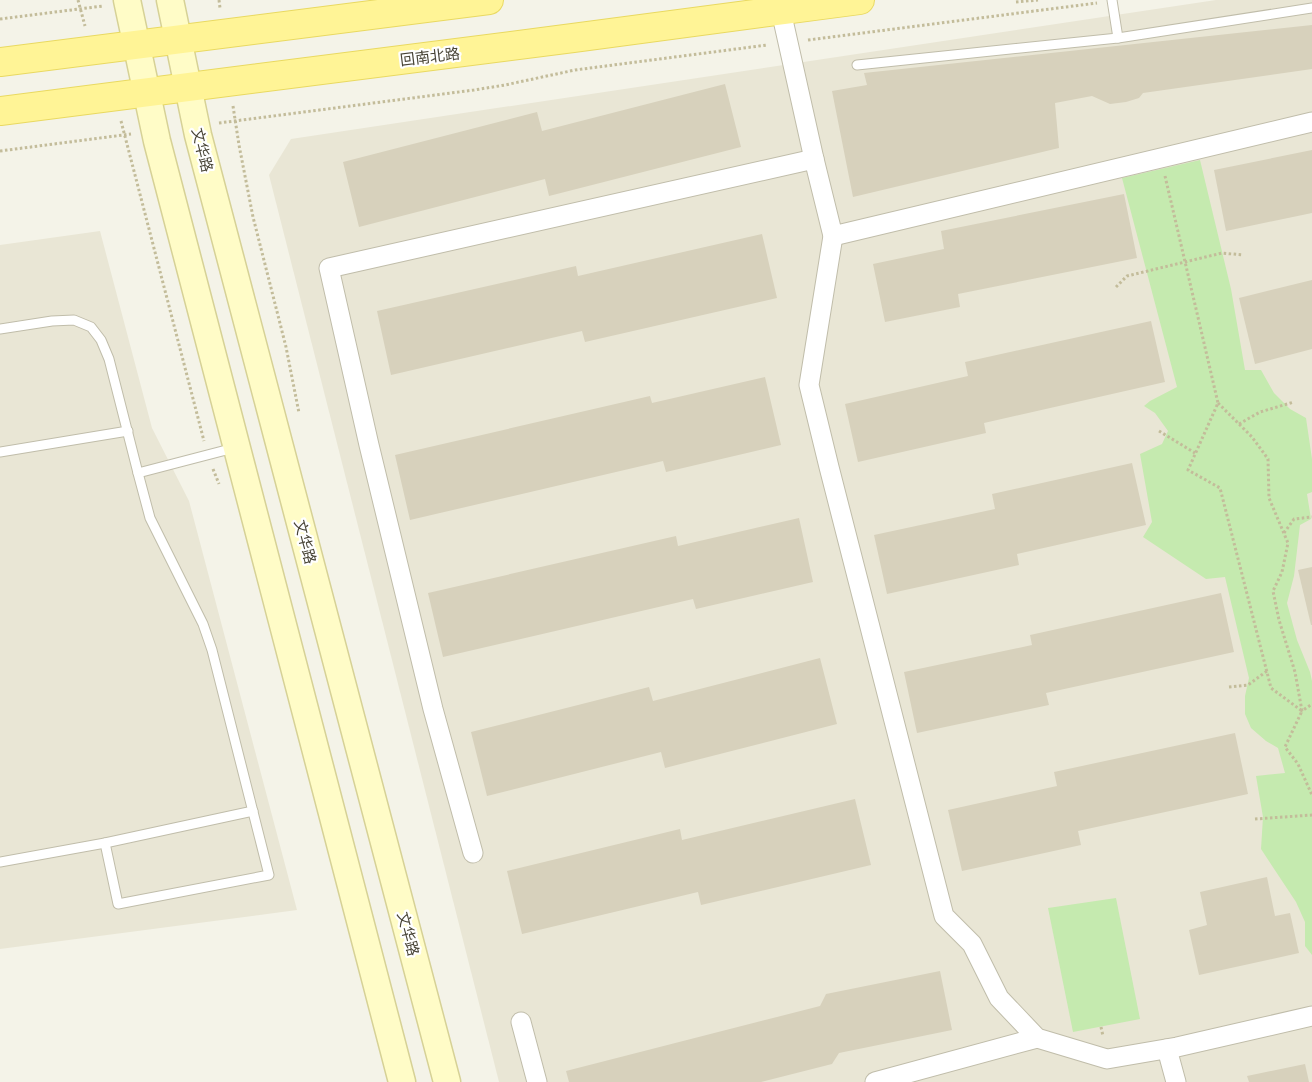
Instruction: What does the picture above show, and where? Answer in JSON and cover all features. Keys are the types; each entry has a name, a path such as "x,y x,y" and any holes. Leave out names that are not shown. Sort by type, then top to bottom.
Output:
{"main road":[{"path":"0,62 490,0"},
{"name":"回南北路","path":"0,111 860,0"}],"street":[{"path":"127,0 157,141 402,1082"},
{"name":"文华路","path":"170,0 198,136 447,1082"},
{"path":"781,11 833,236 809,385 826,458 944,916 972,944 999,998 1037,1038 1107,1059 1167,1049 1312,1016"},
{"path":"833,236 1312,122"},
{"path":"472,853 433,709 369,445 329,268 814,159"},
{"path":"520,1022 537,1082"},
{"path":"878,1082 1037,1038"},
{"path":"1167,1049 1176,1082"}],"lane":[{"path":"1112,0 1118,38"},
{"path":"857,65 1118,38 1312,8"},
{"path":"0,329 52,321 74,320 91,327 101,340 109,359 150,518 203,624 212,650 269,875 118,904 105,843"},
{"path":"0,452 128,431"},
{"path":"138,473 237,447"},
{"path":"0,862 105,843 253,811"}],"path":[{"path":"1016,2 1038,0"},
{"path":"242,120 474,90 576,70 1112,0"},
{"path":"0,19 73,10"},
{"path":"0,150 97,138"},
{"path":"1161,158 1218,403 1252,437 1268,459 1269,498 1288,543 1282,572 1273,592 1279,620 1295,672 1302,711"},
{"path":"1116,287 1127,276 1222,253 1243,255"},
{"path":"1239,424 1260,412 1294,402"},
{"path":"1218,403 1188,470 1220,488 1271,688 1302,711"},
{"path":"1159,431 1196,453"},
{"path":"1284,533 1294,519 1312,517"},
{"path":"1229,687 1248,685 1267,671"},
{"path":"1312,704 1302,711 1285,747 1298,764 1312,795"},
{"path":"1255,819 1312,815"}],"shaded area":[{"path":"1216,0 1312,0 1312,1082 499,1082 269,175 291,139"},
{"path":"100,231 152,428 189,501 297,910 0,949 0,245"}],"green space":[{"path":"1200,160 1231,289 1245,370 1261,370 1274,393 1290,409 1306,418 1312,459 1312,492 1307,494 1311,519 1300,525 1294,576 1287,603 1297,640 1312,681 1312,955 1305,946 1305,922 1296,902 1261,849 1263,817 1256,776 1285,773 1278,748 1266,741 1251,728 1245,714 1245,696 1249,678 1225,577 1206,579 1143,537 1152,522 1140,454 1162,444 1168,431 1155,413 1144,406 1177,387 1122,178"},
{"path":"1116,898 1140,1019 1073,1032 1048,908"}],"building":[{"path":"1312,25 1312,69 1143,93 1139,98 1126,102 1110,104 1092,96 1055,103 1059,148 853,197 832,91 867,85 864,73"},
{"path":"725,84 741,147 549,196 545,179 359,227 343,162 537,112 542,131"},
{"path":"1312,150 1312,213 1226,231 1214,170"},
{"path":"1124,194 1137,258 958,294 960,307 885,322 873,264 944,249 941,231"},
{"path":"762,234 777,298 585,342 582,331 391,375 377,311 576,266 578,276"},
{"path":"1312,280 1312,349 1255,364 1239,298"},
{"path":"1151,321 1165,382 984,423 986,433 858,462 845,404 968,376 965,362"},
{"path":"765,377 781,445 666,472 663,461 410,520 395,455 650,396 652,403"},
{"path":"1132,463 1146,525 1017,554 1019,565 887,594 874,535 995,509 992,494"},
{"path":"799,518 813,582 696,609 693,599 443,657 428,593 676,536 678,546"},
{"path":"1312,567 1312,625 1311,625 1298,570"},
{"path":"1221,593 1234,652 1046,693 1049,705 917,733 904,672 1032,645 1030,635"},
{"path":"820,658 837,724 665,768 661,752 487,796 471,732 649,687 653,701"},
{"path":"1235,733 1248,794 1078,831 1081,845 962,871 948,810 1057,786 1054,772"},
{"path":"855,799 871,865 701,905 698,892 522,934 507,871 680,829 682,840"},
{"path":"1267,877 1275,916 1290,913 1299,953 1199,975 1189,930 1207,925 1200,892"},
{"path":"940,971 952,1030 839,1053 832,1064 761,1082 569,1082 566,1071 820,1006 826,994"},
{"path":"1305,1064 1309,1082 1249,1082 1247,1076"}]}
